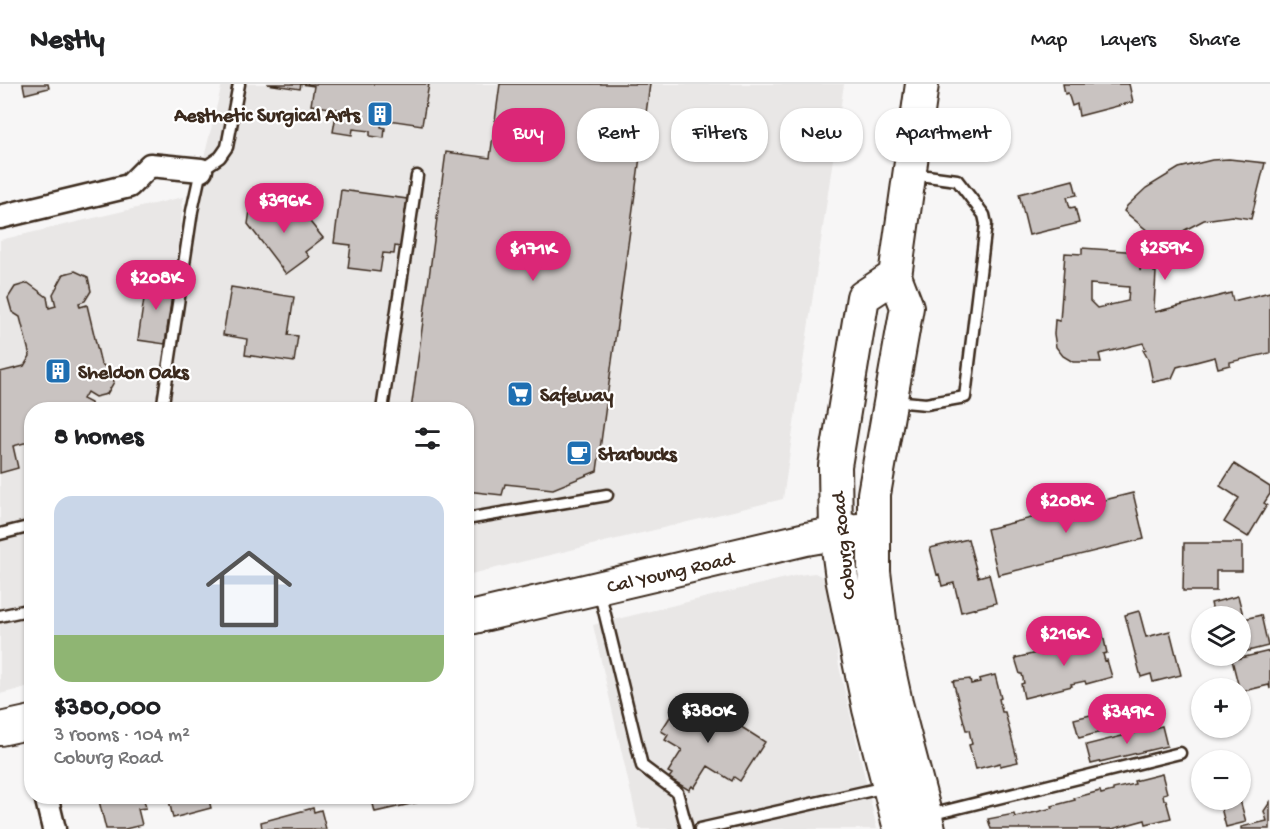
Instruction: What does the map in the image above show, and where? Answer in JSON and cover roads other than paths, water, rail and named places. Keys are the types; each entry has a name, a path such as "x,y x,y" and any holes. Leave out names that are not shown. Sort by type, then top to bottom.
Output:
{"main road":[{"name":"Coburg Road","path":"918,824 883,643 874,572 874,494 907,307 895,276 922,84"},
{"name":"Coburg Road","path":"895,276 863,297 836,466 837,533 842,578 869,709 889,786 918,824"},
{"name":"Cal Young Road","path":"474,615 837,533 874,527"}],"street":[{"path":"0,218 129,186 150,165 201,170"},
{"path":"48,804 54,829"}],"lane":[{"path":"163,402 192,211 201,170 220,157 227,147 239,84"},
{"path":"891,400 926,404 965,397 986,224 984,215 961,183 955,179 909,173"},
{"path":"383,402 417,176"},
{"path":"474,518 607,495"},
{"path":"0,534 24,528"},
{"path":"599,587 642,766 677,792 687,829"},
{"path":"0,616 24,611"},
{"path":"918,824 1180,753"},
{"path":"700,829 889,786"}],"place":[{"name":"Aesthetic Surgical Arts","path":"380,114"},
{"name":"Sheldon Oaks","path":"58,371"},
{"name":"Safeway","path":"520,394"},
{"name":"Starbucks","path":"579,453"}]}
